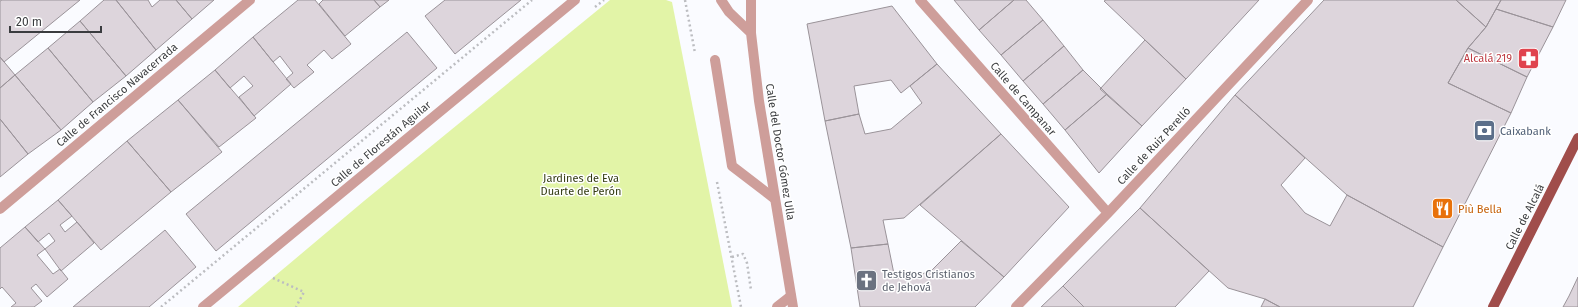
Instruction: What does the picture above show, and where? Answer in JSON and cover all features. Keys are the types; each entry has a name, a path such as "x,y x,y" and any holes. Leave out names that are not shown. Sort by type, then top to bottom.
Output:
{"main road":[{"name":"Calle de Alcalá","path":"1493,307 1578,138"}],"street":[{"name":"Calle de Francisco Navacerrada","path":"0,209 250,0"},
{"name":"Calle de Florestán Aguilar","path":"203,307 575,0"},
{"path":"722,0 729,12 751,33"},
{"name":"Calle del Doctor Gómez Ulla","path":"751,0 751,33 759,101 793,307"},
{"name":"Calle de Campanar","path":"920,0 1108,213"},
{"name":"Calle de Ruiz Perelló","path":"1016,307 1108,213 1308,0"},
{"path":"715,60 732,166 775,199"},
{"path":"777,307 791,296"}],"path":[{"path":"161,307 532,0"},
{"path":"685,0 692,38"},
{"path":"732,257 743,254 747,263 751,290"},
{"path":"270,276 304,292 296,307"}],"green space":[{"name":"Jardines de Eva Duarte de Perón","path":"610,0 666,0 672,2 732,307 238,307 364,201"}],"building":[{"path":"80,0 4,62 0,57 0,1"},
{"path":"104,0 116,0 156,50 126,76 80,21"},
{"path":"116,0 148,0 152,7 160,0 176,0 192,19 156,50"},
{"path":"176,0 214,0 192,19"},
{"path":"298,0 315,0 351,44 332,59 324,50 307,65 314,72 294,88 286,79 293,73 280,56 273,62 253,37"},
{"path":"323,0 374,0 380,7 345,36 319,4"},
{"path":"374,0 389,0 380,7"},
{"path":"445,0 521,0 455,54 425,16"},
{"path":"954,0 1014,0 979,30"},
{"path":"1014,0 1026,0 1043,20 1001,55 979,30"},
{"path":"1259,0 1186,79 1104,1"},
{"path":"1324,0 1456,0 1486,27 1468,48 1448,83 1511,113 1443,247 1347,195 1235,95"},
{"path":"1456,0 1501,0 1486,27"},
{"path":"1501,0 1566,0 1553,27 1496,9"},
{"path":"892,6 937,64 901,93 891,80 854,86 859,114 825,121 807,24"},
{"path":"1496,9 1553,27 1527,77 1468,48 1486,27"},
{"path":"1043,20 1064,46 1023,81 1001,55"},
{"path":"80,21 126,76 93,102 48,48"},
{"path":"407,32 437,68 216,251 186,214"},
{"path":"253,37 291,84 254,116 239,97 253,86 244,76 230,88 215,70"},
{"path":"1145,40 1186,79 1142,126 1100,89"},
{"path":"1064,46 1083,70 1043,104 1023,81"},
{"path":"48,48 93,102 61,130 15,75"},
{"path":"1468,48 1527,77 1511,113 1448,83"},
{"path":"0,57 15,75 0,88"},
{"path":"937,64 1001,134 904,218 883,220 888,244 851,248 825,121 859,114 865,134 891,129 922,103 910,86"},
{"path":"215,70 256,118 219,147 178,100"},
{"path":"1083,70 1107,94 1065,130 1043,104"},
{"path":"15,75 61,130 28,154 0,119 0,88"},
{"path":"1107,94 1142,126 1099,173 1065,130"},
{"path":"1235,95 1305,158 1281,185 1305,213 1330,226 1347,195 1443,247 1413,307 1280,307 1265,299 1228,288 1140,208"},
{"path":"178,100 222,152 171,192 127,141"},
{"path":"0,119 28,154 0,177"},
{"path":"1001,134 1069,207 1004,277 920,205"},
{"path":"127,141 171,192 101,250 58,200"},
{"path":"58,200 72,216 60,225 65,232 77,222 94,243 61,271 45,249 55,241 49,233 38,242 25,227"},
{"path":"1140,208 1209,271 1175,307 1084,307 1063,286"},
{"path":"25,227 45,249 37,255 53,274 60,269 68,279 47,297 36,284 31,288 42,301 34,307 11,307 16,303 2,287 0,289 0,248"},
{"path":"165,230 196,267 149,307 73,307"},
{"path":"961,241 1004,277 975,307 860,307 851,248 888,244 895,279 930,272"},
{"path":"1578,277 1578,307 1563,307 1569,296"},
{"path":"1063,286 1084,307 1041,307"},
{"path":"1265,299 1280,307 1261,307"}],"place":[{"name":"Alcalá 219","path":"1528,58"},
{"name":"Caixabank","path":"1484,131"},
{"name":"Più Bella","path":"1443,209"},
{"name":"Testigos Cristianos de Jehová","path":"867,280"}]}
